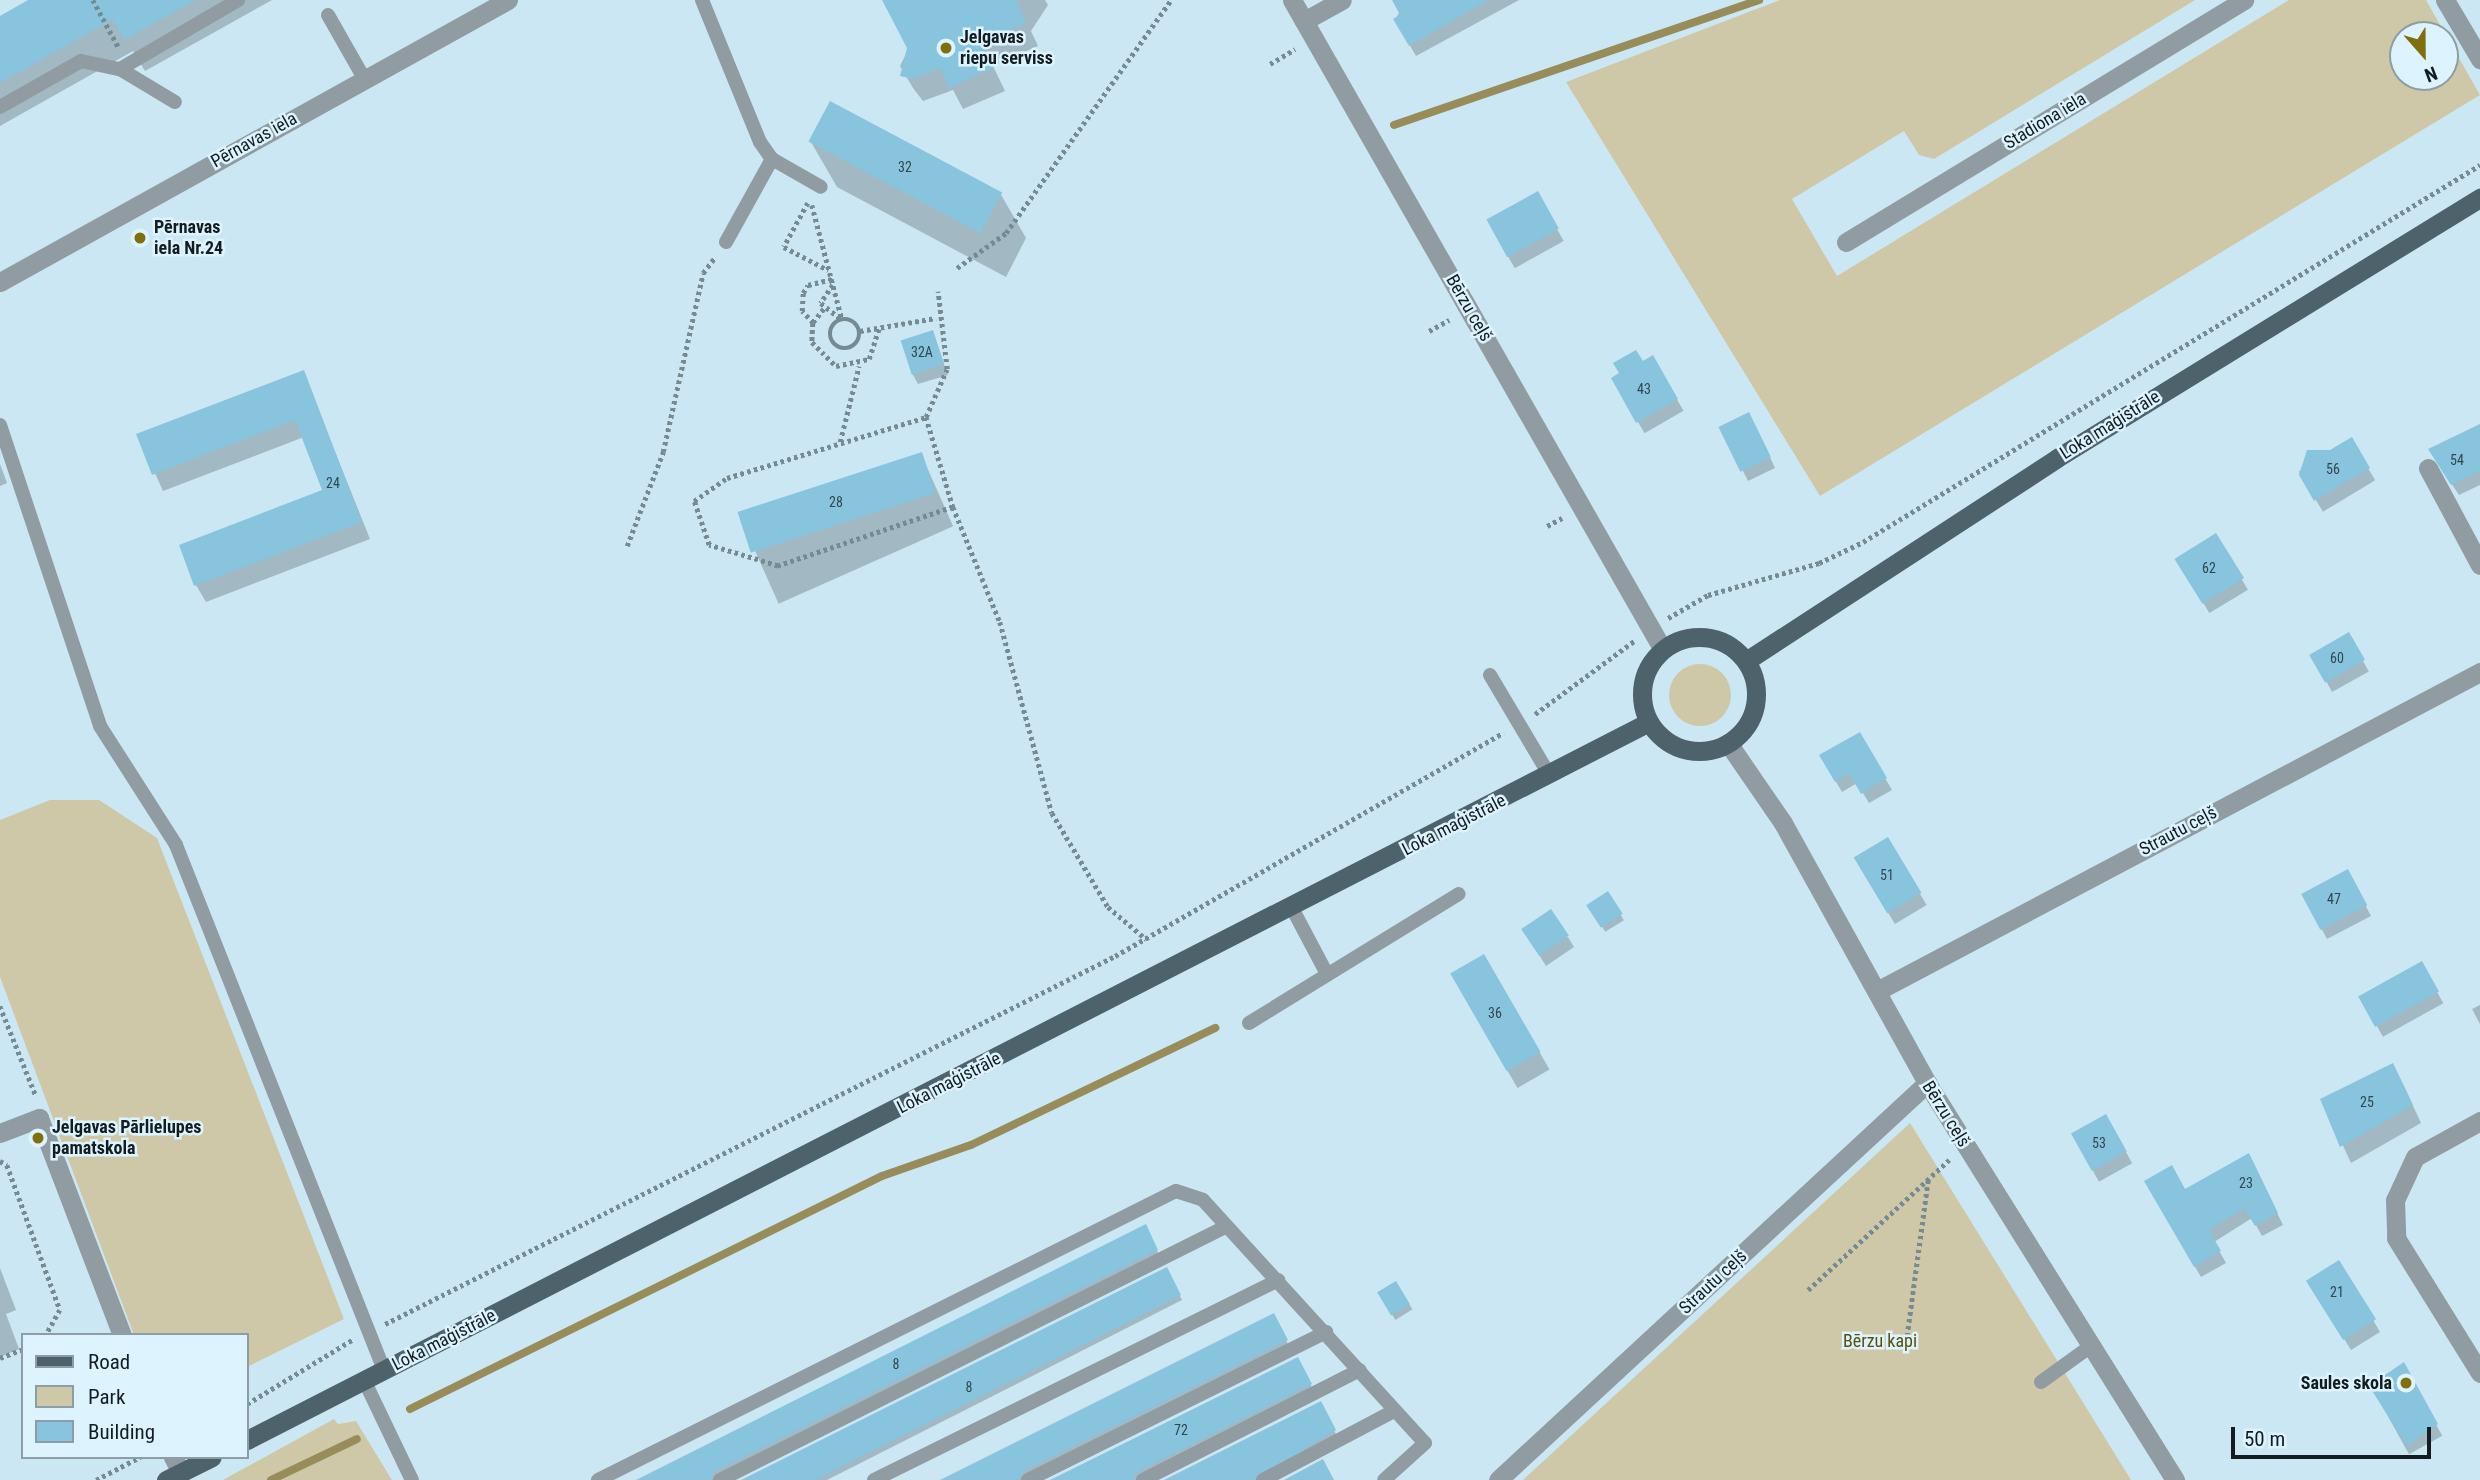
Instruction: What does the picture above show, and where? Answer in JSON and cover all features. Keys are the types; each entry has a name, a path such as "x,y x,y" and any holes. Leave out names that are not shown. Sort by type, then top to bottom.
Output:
{"main road":[{"name":"Loka maģistrāle","path":"1746,661 2046,466 2480,198"},
{"path":"1688,639 1716,639 1746,661 1754,678 1754,706 1743,732 1728,743 1711,751 1684,749 1649,722 1643,684 1663,650 1688,639"},
{"name":"Loka maģistrāle","path":"248,1439 1550,776 1649,722"},
{"path":"173,1470 206,1459"}],"street":[{"name":"Pērnavas iela","path":"0,282 508,0"},
{"name":"Bērzu ceļš","path":"1292,0 1651,620 1663,650"},
{"path":"1304,21 1342,0"},
{"name":"Stadiona iela","path":"1846,242 2244,0"},
{"path":"2445,0 2480,59"},
{"path":"2428,468 2480,565"},
{"name":"Strautu ceļš","path":"1877,990 2480,672"},
{"name":"Bērzu ceļš","path":"1728,743 1770,802 1927,1083 2175,1480"},
{"name":"Strautu ceļš","path":"1498,1480 1927,1083"},
{"path":"0,1133 39,1118 121,1333"},
{"path":"2480,1121 2415,1157 2395,1200 2396,1238 2480,1373"}],"lane":[{"path":"124,66 238,0"},
{"path":"702,0 772,159 818,186"},
{"path":"328,15 364,78"},
{"path":"0,107 81,61 124,66 175,102"},
{"path":"726,242 772,159"},
{"path":"0,425 6,461 100,726 176,845 365,1333 384,1370"},
{"path":"1490,674 1517,725 1550,776"},
{"path":"1249,1023 1459,894"},
{"path":"1292,908 1327,974"},
{"path":"598,1480 1176,1191 1203,1200 1425,1443 1384,1480"},
{"path":"720,1480 1225,1227"},
{"path":"874,1480 1278,1280"},
{"path":"1028,1480 1326,1332"},
{"path":"2041,1382 2091,1346"},
{"path":"1143,1480 1360,1370"},
{"path":"364,1380 412,1480"},
{"path":"1263,1480 1394,1410"}],"path":[{"path":"93,0 124,66"},
{"path":"957,268 1006,233 1171,0"},
{"path":"248,1403 365,1333 1146,939 1517,725 1651,620 1708,595 1819,563 1863,542 2480,165"},
{"path":"818,186 784,247 829,270"},
{"path":"810,199 842,319"},
{"path":"626,547 663,452 703,273 726,242"},
{"path":"832,282 821,296 824,309 860,331 936,318"},
{"path":"813,323 802,311 803,293 808,285 832,282"},
{"path":"938,292 936,318 947,369 926,416 953,507 1000,622 1052,814 1108,907 1146,939"},
{"path":"824,309 813,323 812,342 823,360 859,365"},
{"path":"842,319 830,333 836,346 855,345 860,331"},
{"path":"839,443 859,365 875,352 878,328"},
{"path":"926,416 727,478 694,501 709,545 778,566 953,507"},
{"path":"0,1006 39,1118"},
{"path":"1808,1290 1966,1146"},
{"path":"0,1161 7,1165 60,1310 47,1333"},
{"path":"1905,1350 1928,1179"},
{"path":"0,1358 21,1350"},
{"path":"96,1480 136,1459"}],"green space":[{"path":"1780,0 2195,0 1934,159 1919,155 1904,131 1792,199 1837,276 2289,0 2426,0 2438,21 2389,21 2389,91 2459,91 2459,58 2480,95 1820,496 1566,82"},
{"path":"1694,664 1706,664 1722,673 1729,683 1729,707 1722,717 1706,726 1694,726 1683,721 1674,712 1669,701 1669,689 1674,678 1683,669"},
{"path":"50,800 99,800 157,838 344,1319 248,1367 248,1333 133,1333 0,977 0,820"},
{"name":"Bērzu kapi","path":"1910,1123 2131,1480 1523,1480"},
{"path":"334,1419 338,1424 356,1421 392,1480 223,1480"}],"building":[{"path":"28,0 195,0 124,40 113,19 0,83 0,16"},
{"name":"Jelgavas riepu serviss","path":"882,0 1016,0 1026,23 981,43 994,68 949,88 940,68 914,79 900,76 907,48"},
{"path":"1392,0 1488,0 1409,46 1393,19 1400,15"},
{"path":"830,101 1002,193 981,233 808,142"},
{"path":"1538,191 1559,229 1507,257 1486,220"},
{"path":"933,330 944,364 912,375 901,341"},
{"path":"1636,350 1643,361 1653,355 1678,399 1636,423 1611,378 1619,373 1613,363"},
{"path":"304,370 362,522 194,586 179,545 322,490 295,420 152,475 136,434"},
{"path":"1749,412 1771,457 1740,472 1718,427"},
{"path":"2480,424 2480,471 2451,485 2428,449"},
{"path":"2352,437 2370,468 2314,501 2299,475 2307,450 2330,450"},
{"path":"922,452 935,493 751,553 737,512"},
{"path":"2216,533 2244,578 2203,604 2174,559"},
{"path":"2349,632 2365,660 2325,683 2309,655"},
{"path":"1860,732 1887,778 1861,794 1849,773 1835,782 1819,755"},
{"path":"1888,837 1921,893 1887,913 1854,858"},
{"path":"2348,869 2367,905 2320,930 2301,894"},
{"path":"1608,891 1623,914 1601,928 1586,905"},
{"path":"1551,909 1569,936 1539,956 1521,929"},
{"path":"1484,954 1541,1052 1507,1071 1450,974"},
{"path":"2422,961 2439,992 2375,1027 2358,996"},
{"path":"2393,1063 2413,1105 2340,1147 2320,1099"},
{"path":"2106,1114 2127,1152 2092,1171 2071,1133"},
{"path":"2249,1153 2278,1213 2255,1226 2244,1208 2209,1230 2221,1251 2194,1267 2144,1181 2172,1165 2185,1189"},
{"path":"1146,1224 1158,1250 716,1471 710,1480 636,1480"},
{"path":"2339,1260 2376,1319 2343,1340 2306,1281"},
{"path":"1167,1267 1181,1295 815,1480 741,1480"},
{"path":"1396,1281 1410,1304 1391,1315 1377,1292"},
{"path":"1274,1313 1288,1340 1024,1471 1018,1480 940,1480"},
{"path":"1298,1357 1312,1384 1139,1471 1133,1480 1050,1480"},
{"path":"2404,1362 2438,1424 2407,1446 2369,1386"},
{"path":"1321,1401 1336,1430 1253,1480 1164,1480"},
{"path":"1323,1459 1334,1480 1284,1480"}],"waterway":[{"path":"1394,125 1759,0"},
{"path":"410,1409 882,1176 971,1145 1215,1028"},
{"path":"271,1480 357,1439"}],"place":[{"name":"Jelgavas riepu serviss","path":"946,48"},
{"name":"Pērnavas iela Nr.24","path":"140,238"},
{"name":"Jelgavas Pārlielupes pamatskola","path":"38,1138"},
{"name":"Saules skola","path":"2406,1383"}]}
